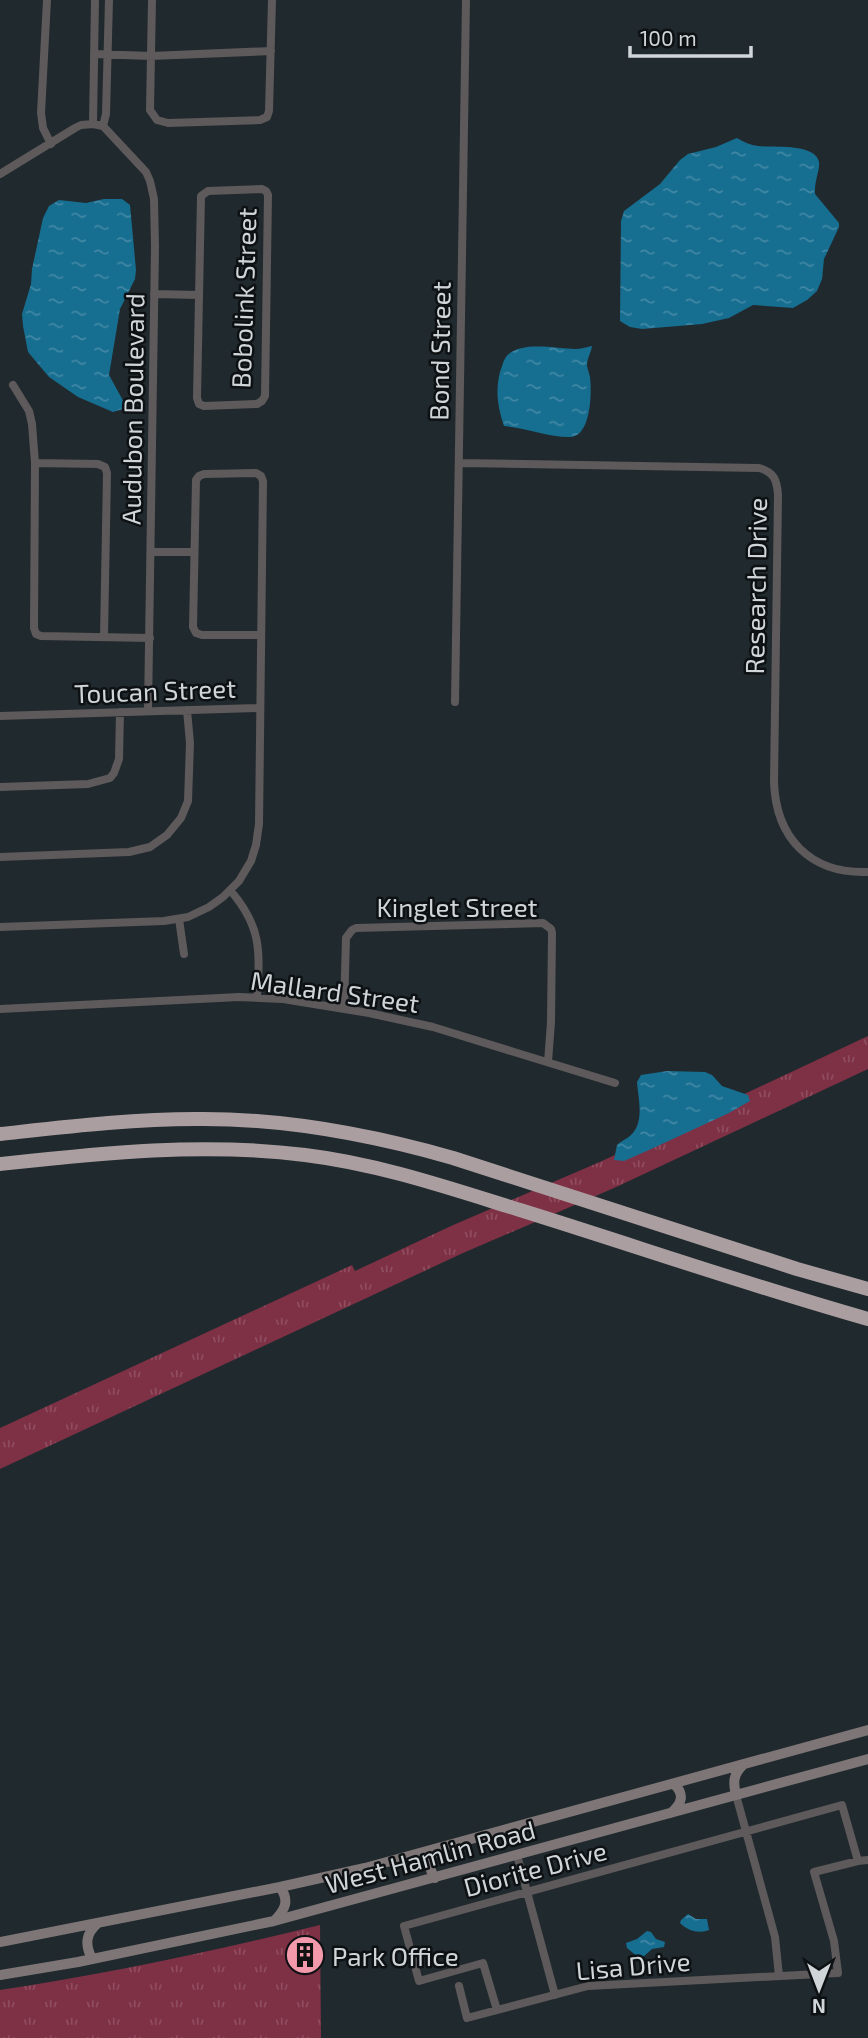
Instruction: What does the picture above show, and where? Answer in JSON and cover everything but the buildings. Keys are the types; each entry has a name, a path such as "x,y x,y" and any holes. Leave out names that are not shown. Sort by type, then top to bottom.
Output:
{"highway":[{"path":"0,1134 156,1120 214,1119 341,1131 402,1144 868,1289"},
{"path":"0,1164 169,1149 260,1150 370,1166 424,1180 868,1321"}],"main road":[{"name":"West Hamlin Road","path":"0,1942 280,1887 436,1849 868,1730"},
{"name":"West Hamlin Road","path":"0,1975 274,1921 868,1759"},
{"path":"736,1795 735,1775 745,1764"},
{"path":"671,1813 679,1805 681,1798 680,1790 674,1784"},
{"path":"435,1878 430,1861 436,1849"},
{"path":"274,1921 285,1905 286,1897 280,1887"},
{"path":"92,1959 87,1949 87,1940 97,1923"}],"street":[{"path":"47,0 41,113 43,128 51,144"},
{"path":"93,124 95,0"},
{"path":"0,174 81,125 103,126 106,114 108,0"},
{"path":"152,0 149,103 157,120 168,123 260,120 267,117 270,111 272,0"},
{"name":"Bond Street","path":"455,702 466,0"},
{"path":"94,54 151,56 271,51"},
{"name":"Audubon Boulevard","path":"103,126 139,164 150,181 154,199 148,711"},
{"name":"Bobolink Street","path":"208,191 266,191 265,396 257,404 199,404 199,295 203,194 208,191"},
{"name":"Bobolink Street","path":"154,295 199,295"},
{"path":"13,385 30,416 34,463 36,634 150,638"},
{"path":"34,463 98,464 105,467 104,637"},
{"name":"Research Drive","path":"458,463 759,468 774,475 778,485 774,770 774,793 778,813 789,837 811,858 843,871 868,872"},
{"path":"260,708 261,635 263,481 261,475 256,473 199,475 196,480 193,627 196,633 202,635 261,635"},
{"path":"151,552 194,552"},
{"name":"Toucan Street","path":"0,716 260,708 259,824 256,845 244,873 230,890 209,907 179,919 0,927"},
{"path":"0,856 129,852 150,847 167,835 181,818 188,801 190,743 187,709"},
{"path":"0,787 88,784 110,778 119,759 120,712"},
{"path":"230,890 244,906 254,927 259,961 257,997"},
{"path":"179,919 184,954"},
{"name":"Kinglet Street","path":"344,1009 346,938 356,928 543,923 552,933 548,1062"},
{"name":"Mallard Street","path":"0,1009 257,997 344,1009 433,1027 615,1083"},
{"path":"736,1795 775,1937 779,1976"},
{"name":"Diorite Drive","path":"496,2010 483,1963 419,1981 404,1926 842,1805 858,1861"},
{"path":"517,1855 555,1995"},
{"path":"858,1861 868,1860"},
{"name":"Lisa Drive","path":"459,1986 467,2018 588,1986 838,1973 834,1941 814,1872 858,1861"}],"green space":[{"path":"868,1036 868,1069 614,1188 463,1253 0,1469 0,1428 352,1265 355,1271 602,1161"},
{"path":"320,1925 321,2038 0,2038 0,1990 161,1961"}],"water":[{"path":"737,138 758,146 802,149 816,156 819,165 815,194 839,223 824,259 822,279 817,291 793,308 753,305 729,318 702,324 642,329 630,327 620,321 621,221 624,211 660,184 688,154"},
{"path":"122,199 130,205 136,270 135,279 120,309 109,375 126,406 113,412 78,397 49,377 28,352 22,314 31,284 43,218 49,206 59,200 86,203"},
{"path":"592,346 587,366 591,384 590,403 582,430 576,435 561,437 504,426 497,393 500,372 506,357 512,352 529,347 575,349"},
{"path":"667,1071 705,1072 712,1075 722,1086 748,1095 750,1101 624,1161 614,1160 617,1145 631,1135 638,1123 640,1109 637,1082 641,1075"},
{"path":"688,1914 696,1919 707,1919 709,1930 698,1932 683,1926 681,1920"},
{"path":"647,1931 656,1939 665,1942 664,1947 652,1949 643,1957 638,1957 627,1948 626,1943"}],"place":[{"name":"Park Office","path":"305,1955"}]}
